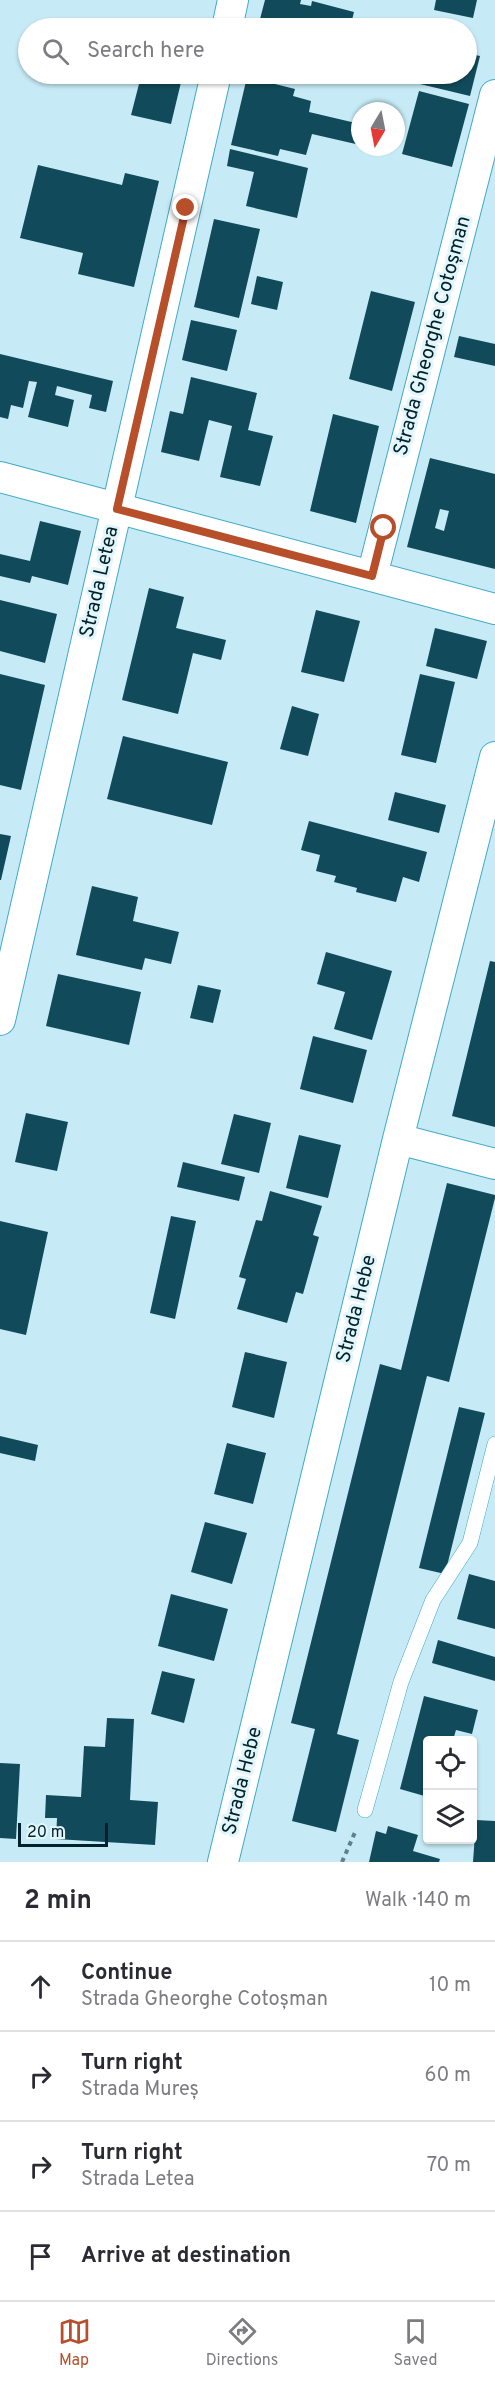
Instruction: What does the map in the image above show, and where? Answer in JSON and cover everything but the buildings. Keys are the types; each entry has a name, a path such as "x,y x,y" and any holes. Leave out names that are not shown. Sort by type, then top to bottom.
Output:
{"street":[{"path":"229,18 233,0"},
{"name":"Strada Letea","path":"0,1020 214,84"},
{"name":"Strada Gheorghe Cotoșman","path":"372,576 495,95"},
{"path":"0,477 495,609"},
{"name":"Strada Hebe","path":"223,1862 398,1139 487,825 495,757"},
{"path":"398,1139 495,1164"}],"lane":[{"path":"365,1810 401,1682 433,1600 470,1544 495,1444"}],"path":[{"path":"342,1862 365,1810"}],"route":[{"path":"186,208 117,509 372,576 384,528"}]}
